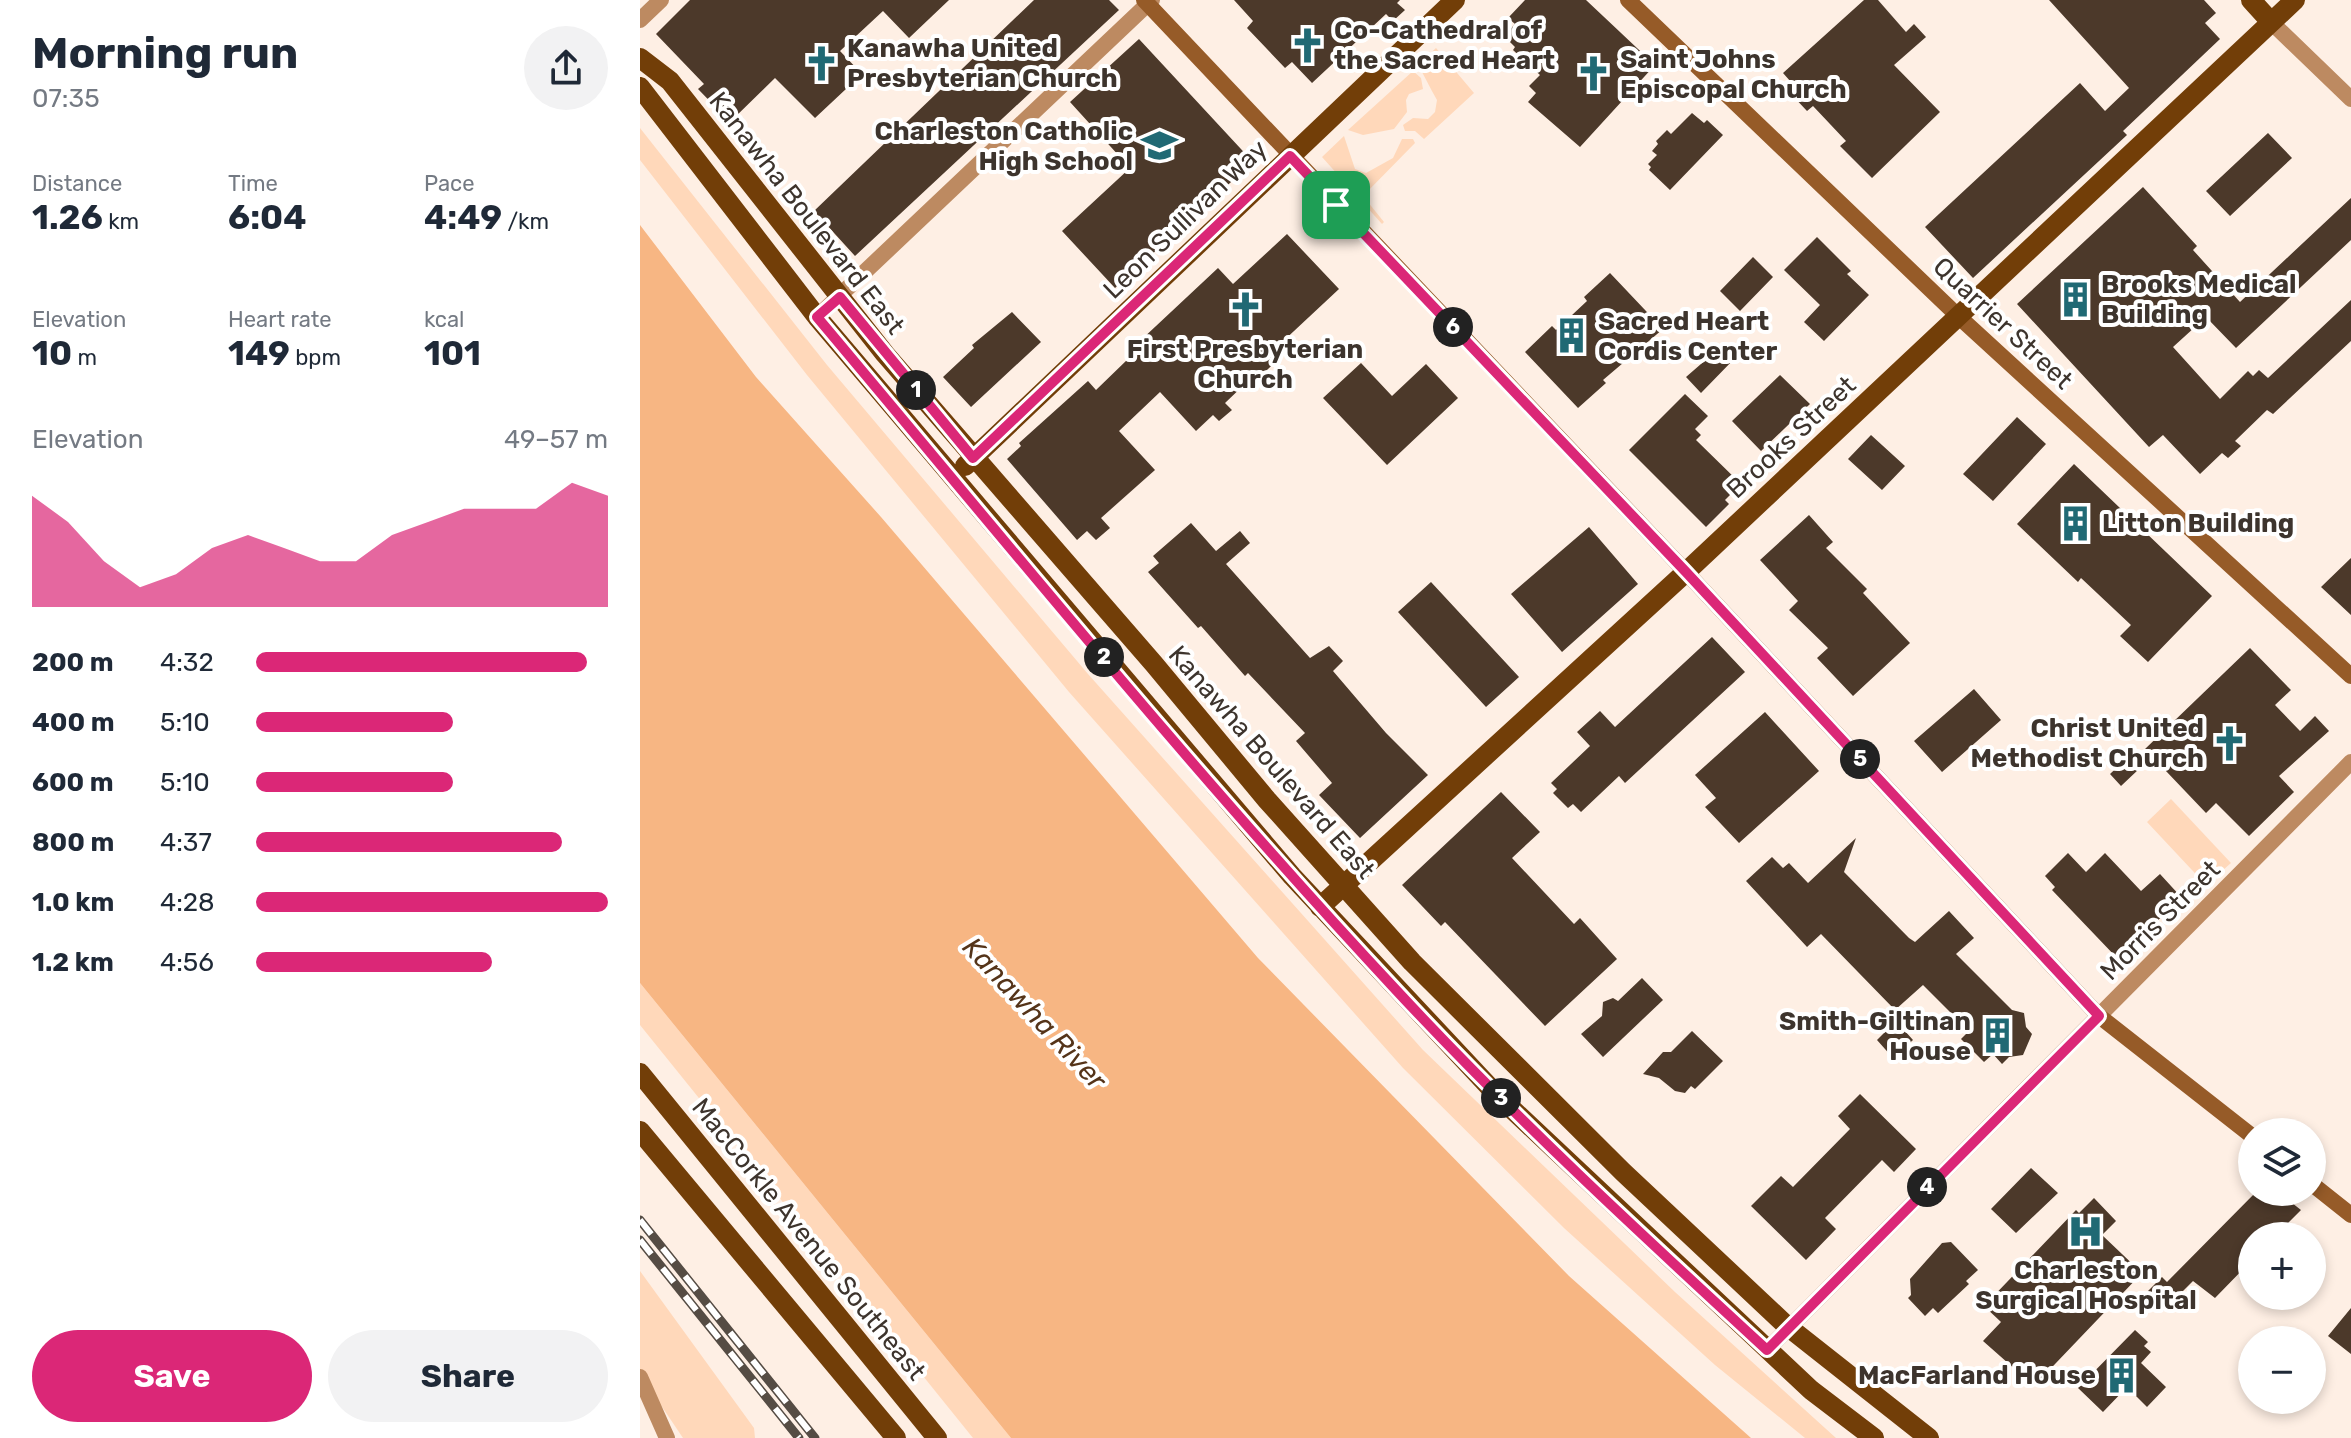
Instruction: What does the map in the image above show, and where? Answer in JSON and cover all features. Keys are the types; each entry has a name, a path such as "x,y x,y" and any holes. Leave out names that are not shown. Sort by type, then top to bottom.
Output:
{"main road":[{"name":"Leon Sullivan Way","path":"953,478 1455,0"},
{"name":"Quarrier Street","path":"1628,0 1958,316 2351,676"},
{"path":"2251,0 2271,22"},
{"name":"Brooks Street","path":"1320,907 1686,572 2295,0"},
{"path":"1148,1 2099,1016 2238,1125"},
{"name":"Kanawha Boulevard East","path":"640,58 670,81 840,297 973,458 1412,962 1787,1326 1929,1438"},
{"name":"Kanawha Boulevard East","path":"640,87 817,317 1320,907 1496,1094 1767,1350 1811,1390 1874,1438"},
{"name":"MacCorkle Avenue Southeast","path":"640,1073 937,1438"},
{"path":"640,1131 896,1438"},
{"path":"2326,1195 2351,1215"}],"street":[{"path":"640,20 661,0"},
{"path":"817,317 1148,1"},
{"path":"2271,22 2351,99"},
{"name":"Morris Street","path":"1767,1350 1787,1326 2351,762"},
{"path":"640,1377 667,1438"}],"shaded area":[{"path":"1436,48 1474,93 1424,139 1415,131 1405,131 1403,125 1413,118 1428,119 1435,112 1437,100 1418,65"},
{"path":"1413,71 1421,78 1423,89 1409,94 1407,112 1394,129 1363,135 1348,130"},
{"path":"640,128 827,365 1088,674 1423,1050 1675,1292 1836,1438 1805,1438 1715,1365 1564,1228 1403,1068 1069,692 807,375 640,160"},
{"path":"1344,136 1355,169 1366,173 1393,158 1402,139 1413,139 1415,143 1363,196 1384,222 1382,224 1322,157"},
{"path":"2171,799 2231,863 2206,885 2147,822"},
{"path":"640,983 1011,1438 973,1438 640,1025"},
{"path":"640,1271 754,1428 755,1438 683,1438 640,1374"}],"water":[{"name":"Kanawha River","path":"640,225 756,377 881,517 1258,958 1569,1276 1751,1438 1011,1438 640,983"}],"building":[{"path":"690,0 949,0 909,38 883,11 840,51 862,74 815,118 775,78 730,122 698,89 704,84 656,34"},
{"path":"1034,0 1109,0 1119,10 855,256 814,211"},
{"name":"Co-Cathedral of the Sacred Heart","path":"1234,0 1400,0 1397,3 1405,10 1393,21 1386,14 1312,83 1292,62 1285,68 1247,28 1253,21"},
{"name":"Saint Johns Episcopal Church","path":"1525,0 1586,0 1655,65 1580,147 1528,102 1536,93 1529,86 1540,75 1513,50 1515,47 1504,36 1515,24 1508,18"},
{"path":"1864,0 1878,0 1906,32 1914,24 1926,37 1894,65 1940,112 1872,178 1840,146 1846,141 1813,106 1807,111 1792,95 1798,90 1783,73"},
{"path":"2049,0 2204,0 2216,13 2205,23 2220,39 2123,131 2127,135 1973,278 1925,227 2080,83 2105,111 2129,88"},
{"path":"1139,39 1253,162 1115,288 1062,231 1130,168 1070,102"},
{"path":"1692,113 1704,123 1707,120 1723,135 1670,190 1649,170 1651,167 1648,164 1657,155 1652,151 1658,144 1656,141 1667,130 1671,134"},
{"path":"2268,133 2292,158 2230,216 2206,191"},
{"path":"2143,187 2197,246 2193,250 2240,302 2351,198 2351,240 2236,348 2206,317 2173,347 2220,399 2248,371 2253,376 2259,370 2268,378 2351,300 2351,341 2273,414 2267,410 2235,441 2241,446 2228,458 2222,453 2200,474 2163,435 2149,447 2017,304"},
{"path":"1287,234 1339,289 1279,345 1286,352 1251,385 1247,382 1225,403 1232,410 1219,421 1213,415 1196,431 1160,392 1119,431 1155,470 1101,518 1110,528 1096,540 1087,531 1077,540 1007,459 1021,446 1019,443 1088,381 1096,390 1128,359 1125,355 1218,268 1233,284"},
{"path":"1817,237 1851,271 1847,274 1869,295 1824,341 1804,322 1820,305 1784,270"},
{"path":"1753,257 1773,277 1740,311 1720,291"},
{"name":"Sacred Heart Cordis Center","path":"1610,273 1663,329 1603,380 1606,383 1578,408 1525,352 1552,326 1556,330 1587,301 1584,297"},
{"path":"1012,312 1041,342 971,407 943,377 974,348 972,345"},
{"path":"1724,344 1736,357 1701,393 1686,377"},
{"path":"1361,363 1392,396 1426,364 1458,398 1387,465 1323,398"},
{"path":"1780,375 1810,404 1761,451 1732,421"},
{"path":"1685,394 1708,416 1695,429 1701,435 1696,440 1741,484 1725,500 1729,504 1706,527 1629,450"},
{"path":"2017,417 2046,444 1993,501 1963,474"},
{"path":"1871,435 1905,466 1882,490 1848,459"},
{"path":"2074,464 2212,596 2148,662 2120,636 2131,625 2081,578 2078,582 2017,524"},
{"path":"1809,515 1833,542 1826,548 1867,589 1863,593 1910,643 1853,696 1817,658 1828,648 1789,610 1798,601 1760,560"},
{"path":"1191,523 1216,551 1240,531 1250,543 1226,564 1310,658 1329,646 1343,661 1333,671 1386,733 1428,775 1360,838 1319,795 1332,783 1296,741 1305,733 1248,673 1245,676 1201,626 1198,628 1148,572 1159,563 1153,556"},
{"path":"1589,527 1638,584 1562,652 1511,594"},
{"path":"2351,558 2351,615 2321,587"},
{"path":"1431,582 1519,677 1486,707 1398,612"},
{"path":"1712,637 1745,672 1625,783 1619,776 1581,812 1573,804 1568,808 1553,793 1557,789 1551,783 1590,746 1577,732 1600,711 1615,727"},
{"name":"Christ United Methodist Church","path":"2250,648 2291,690 2275,705 2300,731 2315,716 2329,731 2279,776 2294,792 2249,836 2216,803 2206,813 2145,749"},
{"path":"1974,689 2001,720 1942,772 1914,741"},
{"path":"1765,712 1819,771 1739,843 1705,807 1716,798 1695,775"},
{"path":"2128,757 2139,769 2121,786 2110,774"},
{"path":"1501,792 1540,832 1512,858 1574,924 1580,918 1617,959 1545,1026 1445,922 1441,926 1402,885"},
{"path":"1856,838 1844,872 1909,938 1915,942 1949,911 1974,938 1956,954 2012,1010 2024,1013 2026,1027 2032,1034 2023,1055 2009,1057 2002,1064 1993,1054 1984,1062 1961,1039 1969,1031 1923,985 1895,1010 1821,934 1807,947 1746,881 1772,857 1783,868 1789,863 1808,883"},
{"path":"2068,853 2086,872 2105,853 2141,891 2160,874 2182,898 2117,958 2052,890 2055,887 2045,876"},
{"path":"1642,978 1663,1000 1603,1057 1581,1034 1602,1016 1603,1002 1613,998 1618,1001"},
{"path":"1896,1021 1913,1040 1893,1058 1877,1040"},
{"path":"1692,1031 1723,1061 1695,1089 1691,1086 1685,1093 1675,1091 1659,1078 1643,1074 1663,1052 1671,1052"},
{"path":"1860,1094 1916,1149 1894,1172 1882,1160 1825,1218 1836,1229 1806,1260 1751,1206 1781,1176 1793,1187 1850,1129 1838,1116"},
{"path":"2031,1168 2058,1193 2016,1233 1991,1209"},
{"path":"2094,1198 2116,1221 2102,1235 2142,1273 2034,1386 1983,1341 2001,1322 1984,1306 2076,1210 2079,1213"},
{"path":"2242,1206 2296,1206 2301,1210 2289,1222 2238,1222 2238,1274 2215,1298 2193,1281 2163,1311 2145,1294 2162,1277 2167,1282"},
{"path":"1951,1242 1978,1270 1966,1281 1969,1284 1938,1313 1933,1308 1925,1316 1908,1298 1911,1295 1910,1279 1942,1243"},
{"path":"2351,1308 2351,1354 2328,1336"},
{"name":"MacFarland House","path":"2135,1330 2148,1342 2144,1346 2151,1352 2141,1363 2166,1387 2147,1407 2127,1387 2103,1412 2078,1388"}],"railway":[{"path":"640,1220 815,1438"},
{"path":"640,1240 799,1438"}],"place":[{"name":"Co-Cathedral of the Sacred Heart","path":"1308,45"},
{"name":"Kanawha United Presbyterian Church","path":"821,63"},
{"name":"Saint Johns Episcopal Church","path":"1594,74"},
{"name":"Charleston Catholic High School","path":"1159,146"},
{"name":"Brooks Medical Building","path":"2075,299"},
{"name":"First Presbyterian Church","path":"1245,310"},
{"name":"Sacred Heart Cordis Center","path":"1572,336"},
{"name":"Litton Building","path":"2076,523"},
{"name":"Christ United Methodist Church","path":"2230,743"},
{"name":"Smith-Giltinan House","path":"1997,1036"},
{"name":"Charleston Surgical Hospital","path":"2086,1231"},
{"name":"MacFarland House","path":"2122,1375"}],"route":[{"path":"1290,156 1336,205 1686,572 2099,1016 1787,1326 1767,1350 1496,1094 1399,993 1277,860 817,317 840,297 973,458 1290,156"}]}
